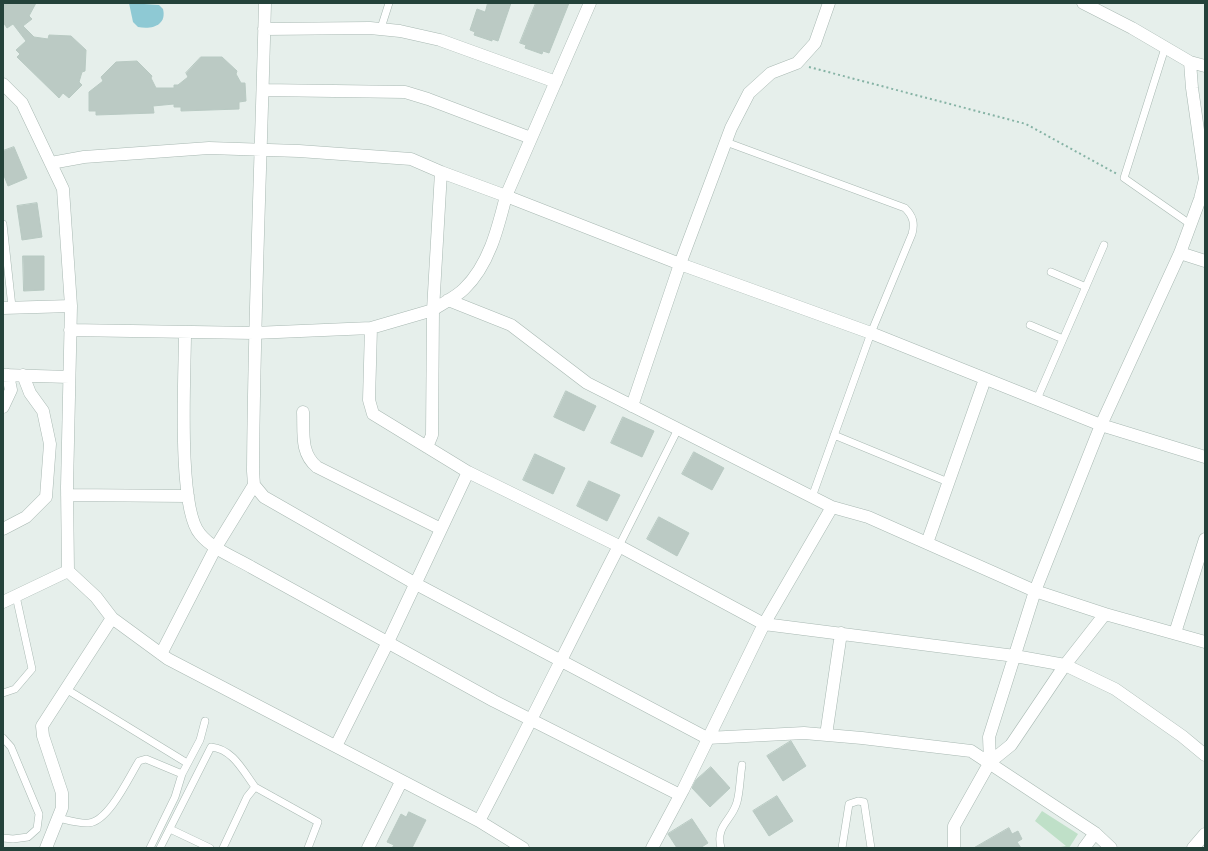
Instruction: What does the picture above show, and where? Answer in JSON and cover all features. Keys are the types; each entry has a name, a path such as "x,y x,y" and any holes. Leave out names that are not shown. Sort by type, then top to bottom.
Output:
{"street":[{"path":"161,654 216,547 254,486 254,333 262,149 265,3"},
{"path":"70,330 254,333 371,328 433,310 464,289 483,264 499,226 506,196 590,3"},
{"path":"632,406 680,264 726,142 749,93 771,73 797,63 815,43 829,3"},
{"path":"1083,3 1190,62 1205,66"},
{"path":"264,29 381,28 440,40 556,82"},
{"path":"990,762 989,737 1035,590 1101,424 1180,253 1200,199 1205,179 1192,88 1190,62"},
{"path":"3,84 22,103 63,189 71,306 67,495 68,570 96,597 112,618 168,660 336,746 401,782 479,821 523,848"},
{"path":"263,90 405,92 428,99 531,138"},
{"path":"51,163 84,157 201,149 262,149 411,159 441,172 680,264 871,333 1101,424 1205,457"},
{"path":"427,447 432,435 433,310 441,172"},
{"path":"1180,253 1205,261"},
{"path":"448,300 511,325 587,383 832,507 868,517 1035,590 1105,614 1205,642"},
{"path":"6,306 71,306"},
{"path":"371,328 369,400 373,414 468,472 619,546 764,624 1015,656 1065,665 1115,689 1182,736 1205,755"},
{"path":"185,333 185,472 192,523 200,534 216,547 388,642 532,720 680,795"},
{"path":"3,407 11,390 6,375 69,377"},
{"path":"3,529 26,517 46,497 50,444 43,411 30,393 23,375"},
{"path":"927,543 986,379"},
{"path":"303,412 304,448 312,463 317,467 441,529"},
{"path":"336,746 416,584 468,472"},
{"path":"254,486 264,497 416,584 561,659 707,738 804,734 826,735 971,751 990,762 1095,833 1111,848"},
{"path":"67,495 188,496"},
{"path":"652,848 680,795 764,624 832,507"},
{"path":"1175,633 1205,539"},
{"path":"479,821 532,720 561,659 619,546"},
{"path":"3,602 68,570"},
{"path":"954,848 954,826 990,762 1011,745 1065,665 1105,614"},
{"path":"46,848 62,808 62,794 43,736 42,726 112,618"},
{"path":"826,735 841,634"},
{"path":"368,848 401,782"},
{"path":"1084,848 1095,833"},
{"path":"1193,848 1205,834"}],"lane":[{"path":"381,28 389,3"},
{"path":"1165,48 1124,178 1190,224"},
{"path":"726,142 905,208 910,213 914,223 912,234 871,333 812,497"},
{"path":"3,224 6,306"},
{"path":"1036,399 1104,246"},
{"path":"1051,272 1086,287"},
{"path":"1030,324 1063,339"},
{"path":"619,546 678,429"},
{"path":"834,435 948,482"},
{"path":"3,693 15,689 32,669 16,596"},
{"path":"66,689 187,763"},
{"path":"150,848 175,797 187,763 200,740 205,721"},
{"path":"3,738 11,747 39,814 37,829 28,837 13,840 3,838"},
{"path":"160,848 211,747 221,748 231,755 255,787 318,822 308,848"},
{"path":"58,818 88,823 96,821 107,812 139,761 146,758 182,774"},
{"path":"721,848 720,838 722,826 734,811 737,802 742,765"},
{"path":"223,848 247,797 255,787"},
{"path":"842,848 849,804 858,801 864,802 871,848"},
{"path":"170,829 210,848"}],"path":[{"path":"797,63 1026,124 1064,143 1124,178"}],"green space":[{"path":"1042,811 1078,834 1069,848 1055,848 1066,846 1035,821"}],"water":[{"path":"129,3 159,5 163,9 164,14 161,23 148,28 138,27 133,22"}],"building":[{"path":"3,3 36,3 29,16 32,19 23,26 34,37 48,39 49,35 71,36 86,50 85,71 82,72 79,82 82,85 69,98 63,93 59,98 17,57 20,54 16,50 26,41 13,24 7,28 3,22"},
{"path":"488,3 511,3 498,41 492,39 492,41 474,35 475,32 470,30 477,9 485,12"},
{"path":"536,3 569,3 549,53 543,51 542,54 525,48 526,45 520,43"},
{"path":"201,57 222,57 237,71 236,74 241,83 245,83 246,101 239,102 239,109 181,111 181,107 174,107 174,104 153,106 154,113 96,115 96,111 89,111 89,92 103,81 101,77 116,62 137,61 152,76 151,78 156,88 174,88 174,85 178,85 188,77 186,73"},
{"path":"14,147 27,178 8,186 3,173 3,151"},
{"path":"37,203 42,237 22,240 17,206"},
{"path":"23,256 44,256 44,290 24,291"},
{"path":"566,391 596,406 584,431 554,417"},
{"path":"623,417 654,431 642,457 611,443"},
{"path":"694,452 724,468 712,490 682,474"},
{"path":"535,454 565,468 553,494 523,480"},
{"path":"589,481 620,495 607,521 577,506"},
{"path":"659,517 689,533 677,556 647,539"},
{"path":"791,741 806,766 783,781 767,756"},
{"path":"711,767 730,788 710,807 692,788 696,780"},
{"path":"777,796 793,821 769,836 753,811"},
{"path":"409,812 426,820 412,848 392,848 394,845 387,842 401,814 406,817"},
{"path":"692,819 708,843 700,848 677,848 668,834"},
{"path":"1009,828 1012,834 1018,831 1022,839 1017,842 1021,848 974,848"}]}
